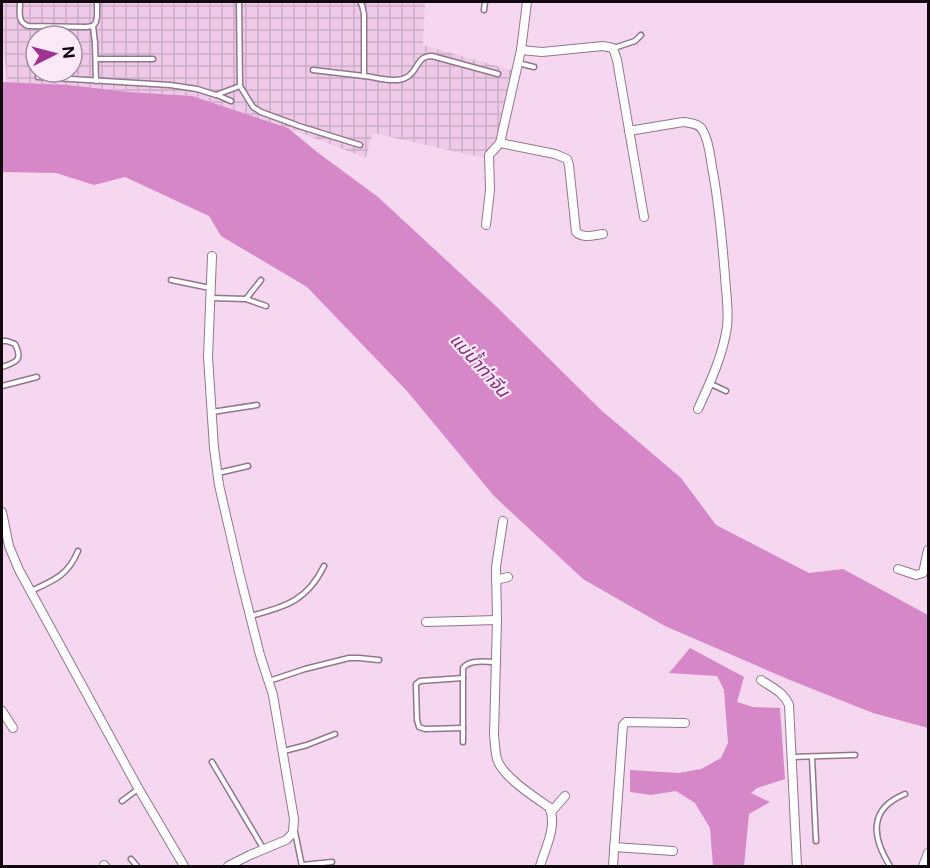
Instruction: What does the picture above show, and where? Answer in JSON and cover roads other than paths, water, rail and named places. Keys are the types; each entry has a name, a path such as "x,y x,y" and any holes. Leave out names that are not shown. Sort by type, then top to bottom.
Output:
{"street":[{"path":"486,225 490,190 489,155 500,143 518,63 527,2"},
{"path":"520,50 542,52 603,45 613,48 644,217"},
{"path":"629,131 683,122 696,125 702,128 710,152 717,191 728,314 723,345 698,409"},
{"path":"500,143 555,154 567,159 576,232 583,236 603,234"},
{"path":"212,256 207,357 217,473 250,616 260,655 270,681 294,819 293,833 286,840 228,867"},
{"path":"2,512 9,546 19,570 184,867"},
{"path":"503,521 496,560 494,735 500,767 549,807 551,812 551,829 540,867"},
{"path":"898,569 916,575 923,573 928,550"},
{"path":"496,580 508,577"},
{"path":"426,622 497,620"},
{"path":"760,680 782,694 789,705 797,867"},
{"path":"2,711 13,728"},
{"path":"613,867 623,725 626,722 686,723"},
{"path":"551,812 565,796"},
{"path":"614,847 673,851"},
{"path":"923,867 928,853"}],"lane":[{"path":"20,2 20,19 28,26 93,26"},
{"path":"96,81 93,26 97,16 97,2"},
{"path":"239,2 240,86 253,107 261,112 360,145"},
{"path":"360,2 364,14 364,76"},
{"path":"484,2 484,10"},
{"path":"613,48 634,41 641,35"},
{"path":"313,70 401,80 411,74 421,59 432,56 498,74"},
{"path":"96,59 153,59"},
{"path":"518,63 534,67"},
{"path":"84,80 178,86 197,89 231,101"},
{"path":"216,95 240,86"},
{"path":"171,280 210,288"},
{"path":"246,299 261,280"},
{"path":"209,298 246,299 266,306"},
{"path":"2,341 15,344 19,357 16,361 2,367"},
{"path":"2,386 37,377"},
{"path":"710,383 726,391"},
{"path":"211,412 257,405"},
{"path":"217,473 248,466"},
{"path":"31,591 61,576 73,563 78,551"},
{"path":"250,616 286,606 295,600 317,580 324,566"},
{"path":"270,681 349,658 379,660"},
{"path":"463,742 463,668 470,662 496,662"},
{"path":"463,678 420,681 416,684 419,727 425,729 463,728"},
{"path":"283,752 335,734"},
{"path":"791,757 855,755"},
{"path":"812,756 816,841"},
{"path":"212,762 263,849"},
{"path":"122,801 139,789"},
{"path":"890,867 878,845 876,831 879,815 882,808 890,801 905,794"},
{"path":"294,828 302,866 332,862"},
{"path":"132,859 137,867"}],"water":[{"name":"แม่น้ำท่าจีน","path":"2,82 68,85 192,96 288,128 378,197 499,309 601,410 681,478 716,525 809,573 843,569 928,615 928,728 873,713 790,680 665,626 583,579 494,496 407,391 307,287 221,236 209,216 125,177 94,185 56,173 2,172"},
{"path":"690,648 744,677 737,702 753,707 780,708 785,779 757,788 751,793 770,802 749,814 744,866 713,866 710,828 695,803 676,791 651,795 630,792 630,770 679,773 701,769 721,758 728,743 724,690 717,676 669,673"}]}
